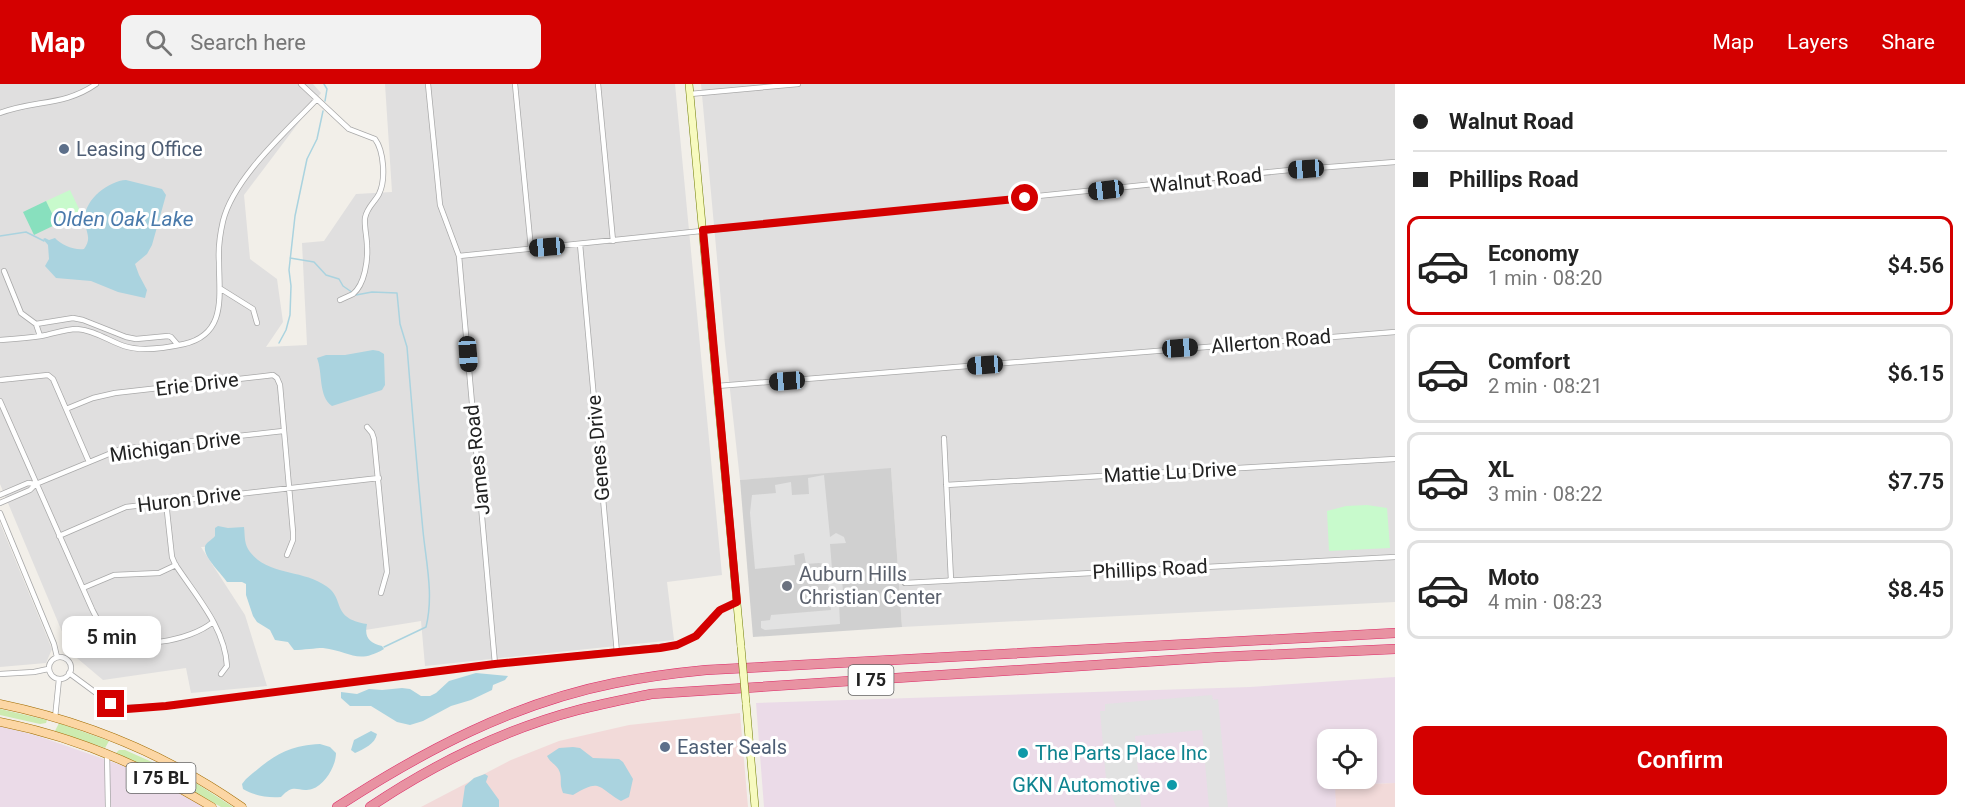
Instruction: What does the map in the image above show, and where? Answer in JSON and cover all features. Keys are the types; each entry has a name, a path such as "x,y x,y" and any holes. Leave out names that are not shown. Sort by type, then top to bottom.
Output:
{"highway":[{"name":"I 75","path":"337,807 417,757 489,723 571,695 614,683 654,676 706,670 1395,633"},
{"name":"I 75","path":"370,807 436,767 492,740 577,710 651,694 1219,657 1395,649"}],"main road":[{"path":"689,84 755,807"},
{"name":"I 75 BL","path":"0,704 55,717 121,740 194,776 242,807"},
{"path":"41,732 51,728 55,717"},
{"name":"I 75 BL","path":"0,722 41,732 107,754 162,778 212,807"},
{"path":"107,754 109,745 121,740"}],"street":[{"path":"0,113 24,106 71,98 96,84"},
{"path":"301,84 349,129 375,139 380,149 381,188 378,196 370,205 365,220 368,250 365,269 358,287 353,293 340,300"},
{"path":"428,84 441,209 459,256"},
{"path":"515,84 531,249"},
{"path":"598,84 613,242"},
{"path":"690,94 798,84"},
{"path":"0,340 78,329 132,348 178,345 195,341 210,329 219,308 220,235 223,218 230,202 251,170 317,99"},
{"name":"Walnut Road","path":"459,256 613,242 703,230 1290,170 1395,162"},
{"name":"Genes Drive","path":"580,244 617,652"},
{"name":"James Road","path":"459,256 495,664"},
{"path":"4,271 21,313 36,324 40,336"},
{"path":"221,289 253,309 257,323"},
{"path":"36,324 73,318 136,339 168,336 178,345"},
{"name":"Allerton Road","path":"717,386 1395,332"},
{"path":"0,380 48,375 53,379 89,462"},
{"name":"Erie Drive","path":"66,409 93,398 115,393 273,375 280,385 284,431"},
{"path":"0,401 100,625 108,633 121,640 145,642 179,638 200,632 213,622"},
{"path":"367,427 374,439 387,572 381,592"},
{"path":"284,431 293,540 286,555"},
{"name":"Michigan Drive","path":"0,503 30,490 36,484 121,449 284,431"},
{"path":"944,438 951,580"},
{"name":"Mattie Lu Drive","path":"946,485 1395,459"},
{"name":"Huron Drive","path":"60,536 126,507 379,478"},
{"name":"Michigan Drive","path":"0,495 28,483 36,484"},
{"path":"166,502 172,557 222,638 227,666 221,674"},
{"path":"0,513 46,623 57,657"},
{"name":"Phillips Road","path":"906,583 1395,557"},
{"path":"82,588 114,575 159,573 176,565"},
{"path":"69,673 111,704 127,709 166,706 495,664 677,645 696,636 720,610 737,602"},
{"path":"57,657 63,657 69,661 71,667 65,678 54,678 48,669 49,663 57,657"},
{"path":"0,674 48,669"},
{"path":"55,717 59,679"},
{"path":"107,754 108,807"}],"shaded area":[{"path":"0,84 313,84 321,93 244,195 250,259 277,279 283,322 266,347 307,345 302,243 324,241 356,194 392,192 385,84 675,84 722,575 667,582 674,640 425,666 421,621 353,632 238,546 201,547 245,615 267,686 191,693 186,668 103,680 71,653 0,484"},
{"path":"701,84 1395,84 1395,602 902,627 891,469 740,480"},
{"path":"891,468 902,627 753,637 740,480"},
{"path":"824,475 830,537 836,533 844,537 846,543 830,544 832,569 841,569 844,602 839,603 840,624 765,630 761,628 761,621 770,620 771,615 831,610 827,571 824,564 806,564 804,553 794,555 795,565 755,569 750,513 752,495 776,493 775,485 791,482 792,495 809,494 808,478"},
{"path":"0,523 52,649 46,663 0,667"},
{"path":"1395,677 1395,783 1377,784 1377,729 1317,729 1317,789 1335,789 1336,807 764,807 756,703 1250,687"},
{"path":"1212,695 1213,700 1218,699 1228,807 1209,807 1202,730 1135,736 1141,807 1116,807 1106,779 1100,711 1105,711 1105,704"},
{"path":"740,713 748,807 421,807 511,760 559,741 629,725"},
{"path":"0,726 38,736 141,772 206,807 0,807"},
{"path":"1395,783 1395,807 1336,807 1334,789 1377,789 1377,784"}],"green space":[{"path":"70,190 81,213 57,224 46,201"},
{"path":"46,201 57,224 34,235 23,212"},
{"path":"1367,505 1387,508 1390,548 1329,551 1327,511 1346,506"},
{"path":"0,709 47,720 46,723 40,724 0,715"},
{"path":"59,723 109,741 105,748 55,731"},
{"path":"119,750 125,750 188,778 233,807 221,807 160,773 116,753"}],"water":[{"name":"Olden Oak Lake","path":"126,180 162,189 166,195 152,245 147,254 135,264 147,290 145,298 118,292 91,281 56,278 45,266 49,259 48,245 43,239 55,238 60,243 76,249 84,249 88,239 85,214 92,200 104,188"},
{"path":"373,350 384,354 385,385 382,390 332,406 323,390 317,358"},
{"path":"218,526 244,527 245,541 255,558 274,568 306,577 326,586 336,597 343,613 355,621 367,624 368,639 384,649 375,654 360,657 323,648 294,650 288,642 275,640 270,630 257,622 253,616 246,595 246,584 227,582 207,556 205,546 215,536 215,528"},
{"path":"476,673 508,676 505,680 493,685 492,690 410,725 397,722 371,706 350,706 341,698 341,692 357,694 369,689 402,688 410,689 421,696 430,696 449,681"},
{"path":"371,731 377,734 372,743 355,753 351,750 354,740"},
{"path":"320,744 330,747 336,753 329,774 317,787 307,790 293,789 281,797 266,797 243,789 242,784 246,779 280,754 297,747"},
{"path":"559,748 580,748 593,758 619,759 623,762 633,779 629,797 621,801 598,786 589,787 573,795 563,793 559,770 547,756"},
{"path":"485,774 488,776 486,782 499,800 499,807 462,807 465,786 474,778"}],"waterway":[{"path":"324,84 327,89 325,101"},
{"path":"279,343 290,315 289,270 295,216 307,159 317,139 323,111"},
{"path":"0,236 26,232 44,241"},
{"path":"290,258 314,262 326,275 339,279 343,286 356,295 372,292 397,293 400,324 407,347 429,579 429,603 426,627 384,647"}],"place":[{"name":"Leasing Office","path":"64,149"},
{"name":"Auburn Hills Christian Center","path":"787,586"},
{"name":"Easter Seals","path":"665,747"},
{"name":"The Parts Place Inc","path":"1023,753"},
{"name":"GKN Automotive","path":"1172,785"}],"route":[{"path":"111,704 127,709 166,706 495,664 660,648 677,645 696,636 720,610 737,602 703,230 1025,198"}]}
